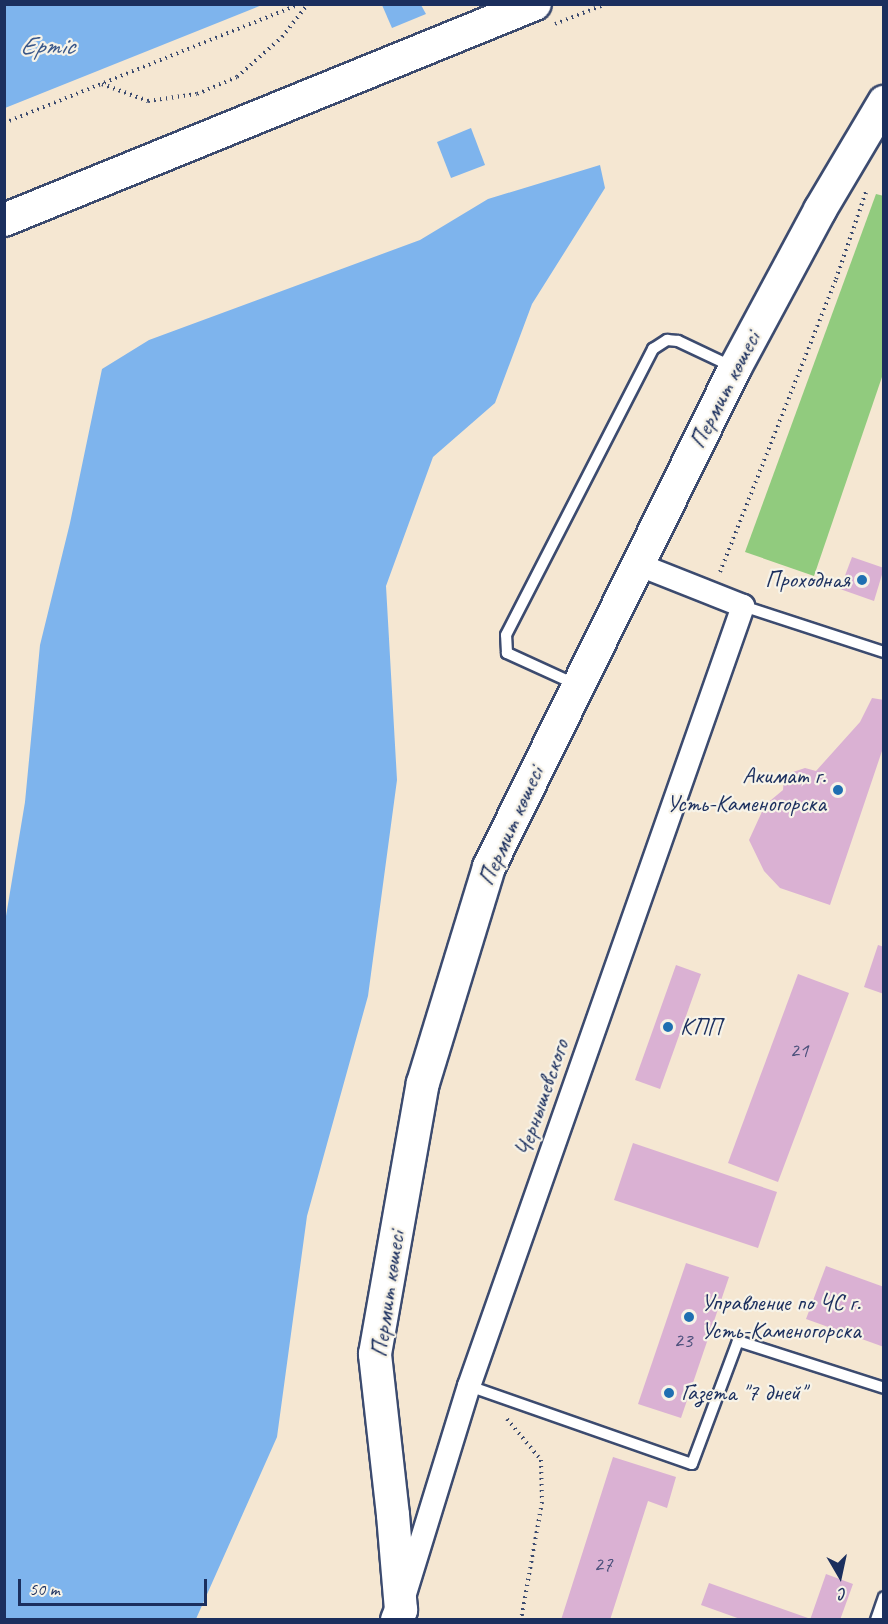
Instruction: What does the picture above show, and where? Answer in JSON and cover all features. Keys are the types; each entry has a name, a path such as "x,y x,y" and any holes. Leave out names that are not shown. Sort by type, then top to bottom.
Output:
{"main road":[{"path":"4,220 534,4"},
{"name":"Пермит көшесі","path":"399,1615 375,1354 423,1083 489,867 735,368 820,210 884,102"}],"street":[{"path":"637,564 743,606"},
{"name":"Чернышевского","path":"399,1615 469,1386 743,606"}],"lane":[{"path":"578,685 507,652 506,635 653,349 667,340 678,341 735,368"},
{"path":"743,606 884,652"},
{"path":"469,1386 692,1464 738,1341 884,1388"},
{"path":"876,1620 884,1597"}],"path":[{"path":"4,123 300,4"},
{"path":"102,84 148,101 197,94 237,77 282,37 308,4"},
{"path":"717,579 836,279 869,183"},
{"path":"493,1394 492,1401 541,1460 542,1502 521,1620"}],"green space":[{"path":"876,194 884,196 883,374 814,576 745,552"}],"water":[{"name":"Ертіс","path":"5,4 262,4 262,5 5,108"},
{"path":"382,5 421,5 426,14 392,28"},
{"path":"471,128 485,165 451,178 437,142"},
{"path":"600,165 605,188 532,304 495,403 433,457 386,586 397,780 368,996 307,1216 277,1437 196,1619 5,1619 5,922 25,802 40,645 70,523 102,369 149,340 420,240 488,199"}],"building":[{"name":"Проходная","path":"852,557 884,568 874,601 840,589"},
{"path":"872,698 884,700 884,745 830,905 780,888 764,871 749,840 765,805 783,790 784,775 805,768 816,771 860,722"},
{"path":"878,945 884,947 884,994 864,987"},
{"name":"КПП","path":"676,965 701,974 660,1089 635,1080"},
{"path":"798,974 849,993 778,1182 728,1163"},
{"path":"633,1143 777,1192 758,1248 614,1200"},
{"path":"686,1263 729,1277 681,1418 638,1404"},
{"path":"826,1266 884,1287 884,1347 806,1319"},
{"path":"613,1457 676,1477 667,1508 648,1501 610,1620 561,1620"},
{"path":"826,1574 853,1584 840,1620 810,1620"},
{"path":"709,1583 808,1618 808,1620 743,1620 701,1605"}],"place":[{"name":"Проходная","path":"862,580"},
{"name":"Акимат г. Усть-Каменогорска","path":"838,790"},
{"name":"КПП","path":"668,1027"},
{"name":"Управление по ЧС г. Усть-Каменогорска","path":"689,1317"},
{"name":"Газета \"7 дней\"","path":"669,1393"}]}
